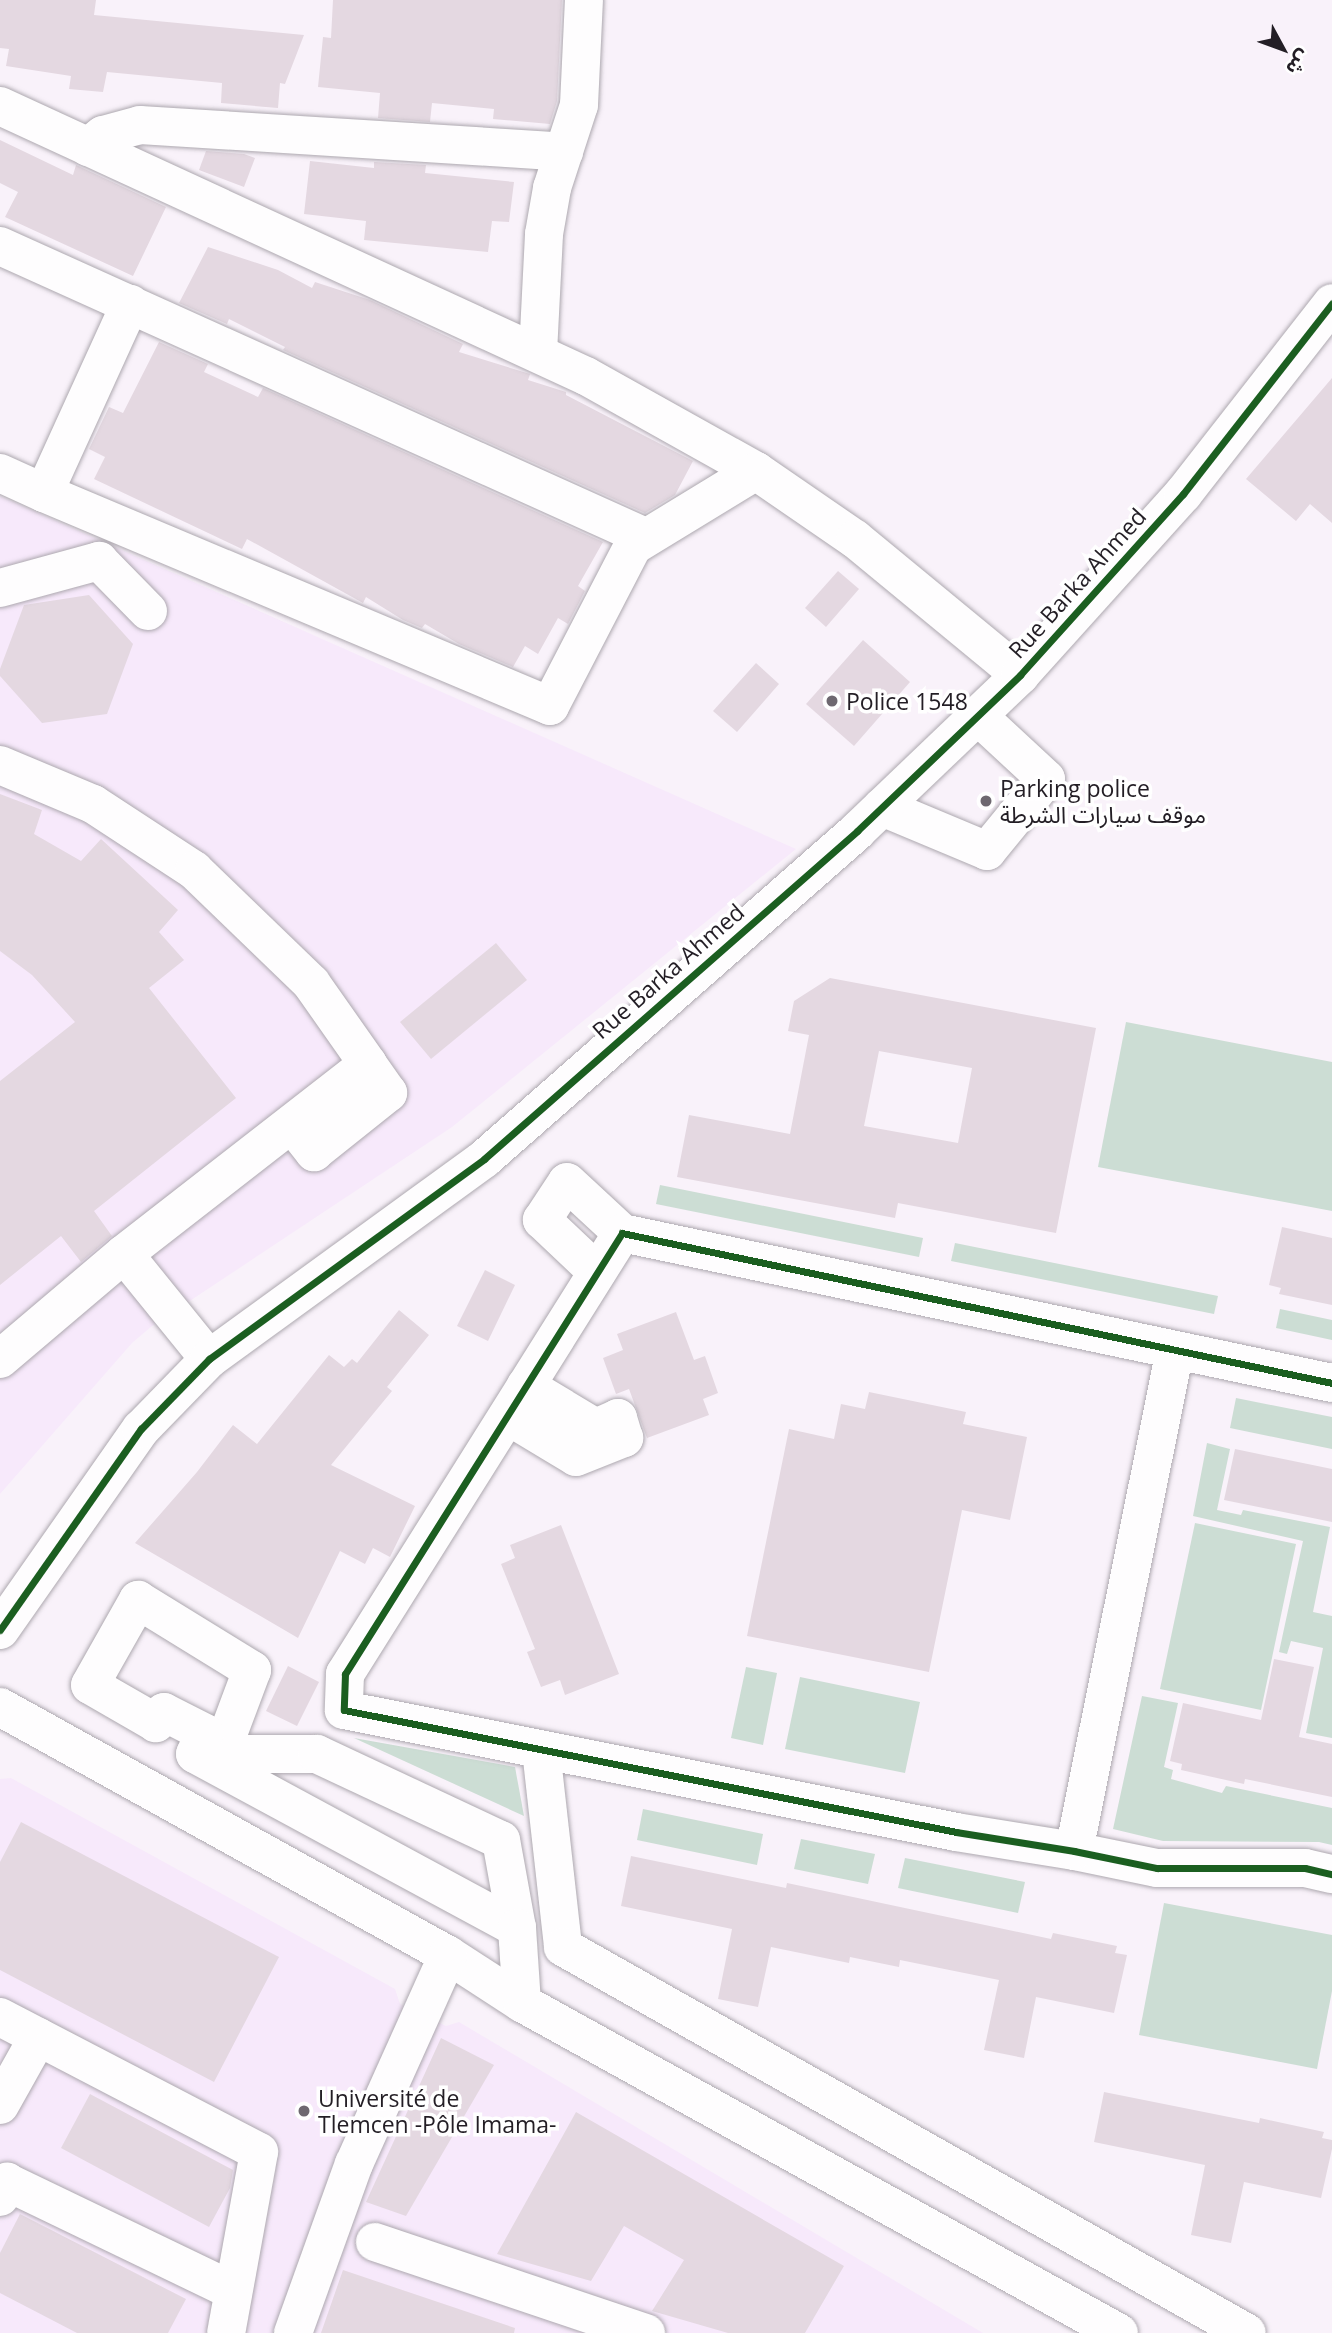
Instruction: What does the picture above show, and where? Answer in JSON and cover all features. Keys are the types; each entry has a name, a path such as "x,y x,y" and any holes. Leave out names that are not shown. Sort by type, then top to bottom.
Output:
{"street":[{"path":"538,353 544,234 552,188 579,105 584,0"},
{"path":"0,106 586,376 756,471 855,540 1020,675"},
{"path":"88,147 103,135 140,125 565,152"},
{"path":"0,246 645,537"},
{"name":"Rue Barka Ahmed","path":"0,1630 141,1429 209,1359 484,1159 882,807 1020,675 1182,494 1332,303"},
{"path":"44,493 130,304"},
{"path":"0,473 550,706 624,558 633,546 756,471"},
{"path":"0,588 99,561 148,611"},
{"path":"882,807 987,851 1046,779 978,716"},
{"path":"0,765 93,804 194,870 311,983 388,1093 314,1152 292,1124 124,1254 0,1359"},
{"path":"597,1272 542,1220 567,1182 622,1233 1332,1383"},
{"path":"259,1849 344,1710 345,1674 622,1233"},
{"path":"124,1254 209,1359"},
{"path":"1074,1851 1175,1350"},
{"path":"170,1800 205,1733 164,1712 156,1723 90,1685 138,1600 252,1670 224,1745 238,1754"},
{"path":"0,1707 449,1955 522,2003 1103,2329"},
{"path":"344,1710 956,1832 1074,1851 1157,1868 1305,1868 1332,1874"},
{"path":"541,1750 563,1947 1247,2333"},
{"path":"195,1754 317,1755 501,1840 517,1928 522,2003"},
{"path":"195,1754 517,1928"},
{"path":"293,2333 354,2164 449,1955"},
{"path":"0,2017 259,2152 226,2333"},
{"path":"0,2105 38,2037"},
{"path":"0,2196 7,2182 233,2291"},
{"path":"374,2242 646,2333"}],"shaded area":[{"path":"0,496 796,849 452,1127 152,1326 132,1343 0,1494"},
{"path":"1126,1022 1332,1062 1332,1211 1098,1167"},
{"path":"660,1185 923,1238 919,1257 656,1204"},
{"path":"955,1243 1218,1296 1214,1314 951,1261"},
{"path":"1280,1309 1332,1320 1332,1340 1276,1328"},
{"path":"1236,1398 1332,1417 1332,1449 1230,1428"},
{"path":"1207,1443 1230,1449 1217,1510 1241,1515 1243,1510 1330,1527 1313,1612 1332,1616 1332,1738 1306,1733 1323,1648 1291,1641 1287,1654 1279,1652 1303,1541 1193,1516"},
{"path":"1195,1523 1296,1544 1261,1710 1160,1689"},
{"path":"746,1667 777,1673 763,1745 731,1738"},
{"path":"800,1677 920,1702 905,1773 785,1749"},
{"path":"1142,1696 1178,1703 1164,1767 1173,1770 1171,1779 1222,1793 1226,1786 1332,1808 1332,1845 1319,1842 1163,1841 1113,1829"},
{"path":"354,1738 515,1767 524,1816"},
{"name":"Université de Tlemcen -Pôle Imama-","path":"11,1778 395,1989 400,2004 446,2026 459,2022 983,2333 0,2333 0,1779"},
{"path":"643,1809 763,1834 757,1865 637,1840"},
{"path":"801,1839 875,1854 868,1884 794,1869"},
{"path":"905,1858 1025,1882 1018,1913 898,1888"},
{"path":"1164,1903 1332,1935 1332,1991 1317,2069 1139,2035"}],"building":[{"path":"0,0 96,0 94,15 304,35 285,84 280,83 278,108 221,103 222,83 107,72 103,92 69,89 71,76 6,66 9,49 0,48"},
{"path":"333,0 562,0 557,101 550,124 493,119 494,109 432,103 430,122 378,118 380,93 318,87 323,37 331,38"},
{"path":"0,140 73,175 76,165 166,207 133,276 5,217 18,192 0,183"},
{"path":"206,151 244,154 255,158 244,187 199,170"},
{"path":"310,161 374,168 374,162 426,165 425,173 514,182 509,222 492,221 488,252 364,240 366,221 304,214"},
{"path":"208,247 278,270 312,288 315,282 370,300 463,344 459,352 530,374 528,380 566,392 566,395 693,461 675,495 645,513 283,350 285,347 229,319 227,324 179,303"},
{"path":"159,342 208,364 204,372 258,397 263,388 603,542 578,586 585,591 568,624 558,618 538,654 525,646 513,667 459,644 425,624 422,628 403,620 366,597 363,603 247,539 242,549 94,479 105,457 89,449 109,407 123,413"},
{"path":"1332,378 1332,523 1310,504 1296,521 1246,479"},
{"path":"838,571 859,589 826,627 805,608"},
{"path":"89,595 133,644 107,714 42,723 0,676 0,669 24,605"},
{"path":"863,640 910,682 854,746 806,704"},
{"path":"756,663 779,684 737,732 713,711"},
{"path":"0,794 42,810 34,834 81,861 101,839 178,910 159,932 184,960 149,988 236,1098 94,1211 112,1236 81,1262 61,1236 0,1285 0,1081 75,1022 32,975 0,951"},
{"path":"496,943 527,980 431,1059 400,1022"},
{"path":"830,978 1096,1028 1056,1233 898,1203 895,1218 677,1177 689,1115 790,1134 809,1035 788,1031 794,1001","holes":["879,1051 972,1068 958,1143 864,1126"]},
{"path":"1282,1227 1332,1238 1332,1305 1279,1294 1281,1288 1269,1285"},
{"path":"485,1270 515,1285 488,1341 457,1326"},
{"path":"399,1310 429,1335 387,1387 392,1391 331,1465 415,1506 390,1557 373,1548 365,1564 340,1551 298,1638 135,1543 197,1472 233,1425 257,1444 329,1355 344,1367 352,1359 357,1363"},
{"path":"676,1312 694,1360 705,1356 718,1393 703,1399 709,1415 647,1438 629,1389 616,1394 603,1358 623,1350 617,1334"},
{"path":"869,1392 966,1412 963,1424 1027,1437 1010,1520 962,1510 929,1672 747,1636 789,1429 834,1439 841,1404 865,1409"},
{"path":"1235,1449 1332,1469 1332,1522 1224,1500"},
{"path":"561,1525 619,1674 565,1695 560,1680 541,1687 527,1652 535,1649 501,1564 515,1558 510,1545"},
{"path":"1274,1659 1314,1667 1299,1737 1332,1744 1332,1797 1245,1779 1244,1784 1181,1770 1182,1764 1170,1761 1183,1703 1261,1720"},
{"path":"288,1666 319,1682 297,1726 266,1711"},
{"path":"21,1822 279,1957 214,2082 0,1970 0,1862"},
{"path":"631,1856 786,1888 787,1883 1051,1939 1053,1933 1117,1946 1115,1953 1127,1955 1114,2013 1036,1997 1024,2058 984,2050 999,1980 900,1960 899,1967 850,1957 849,1963 771,1947 758,2007 718,1999 732,1929 621,1906"},
{"path":"441,2038 494,2065 406,2216 366,2202"},
{"path":"1104,2092 1259,2123 1260,2118 1324,2132 1322,2138 1332,2140 1332,2149 1321,2198 1244,2182 1231,2243 1191,2235 1205,2165 1094,2142"},
{"path":"90,2094 233,2170 230,2188 209,2227 61,2148"},
{"path":"576,2112 844,2266 805,2333 728,2333 652,2311 684,2260 624,2226 591,2281 497,2254"},
{"path":"20,2214 186,2299 168,2333 77,2333 0,2293 0,2253"},
{"path":"343,2270 515,2328 514,2333 321,2333"}],"cycle path":[{"path":"0,1630 141,1429 209,1359 484,1159 857,831 1020,675 1183,494 1332,303"},
{"path":"1332,1383 622,1233 345,1674 344,1710 956,1832 1074,1851 1157,1868 1305,1868 1332,1874"}],"place":[{"name":"Police 1548","path":"832,701"},
{"name":"Parking police موقف سيارات الشرطة","path":"986,801"},
{"name":"Université de Tlemcen -Pôle Imama-","path":"304,2111"}]}
